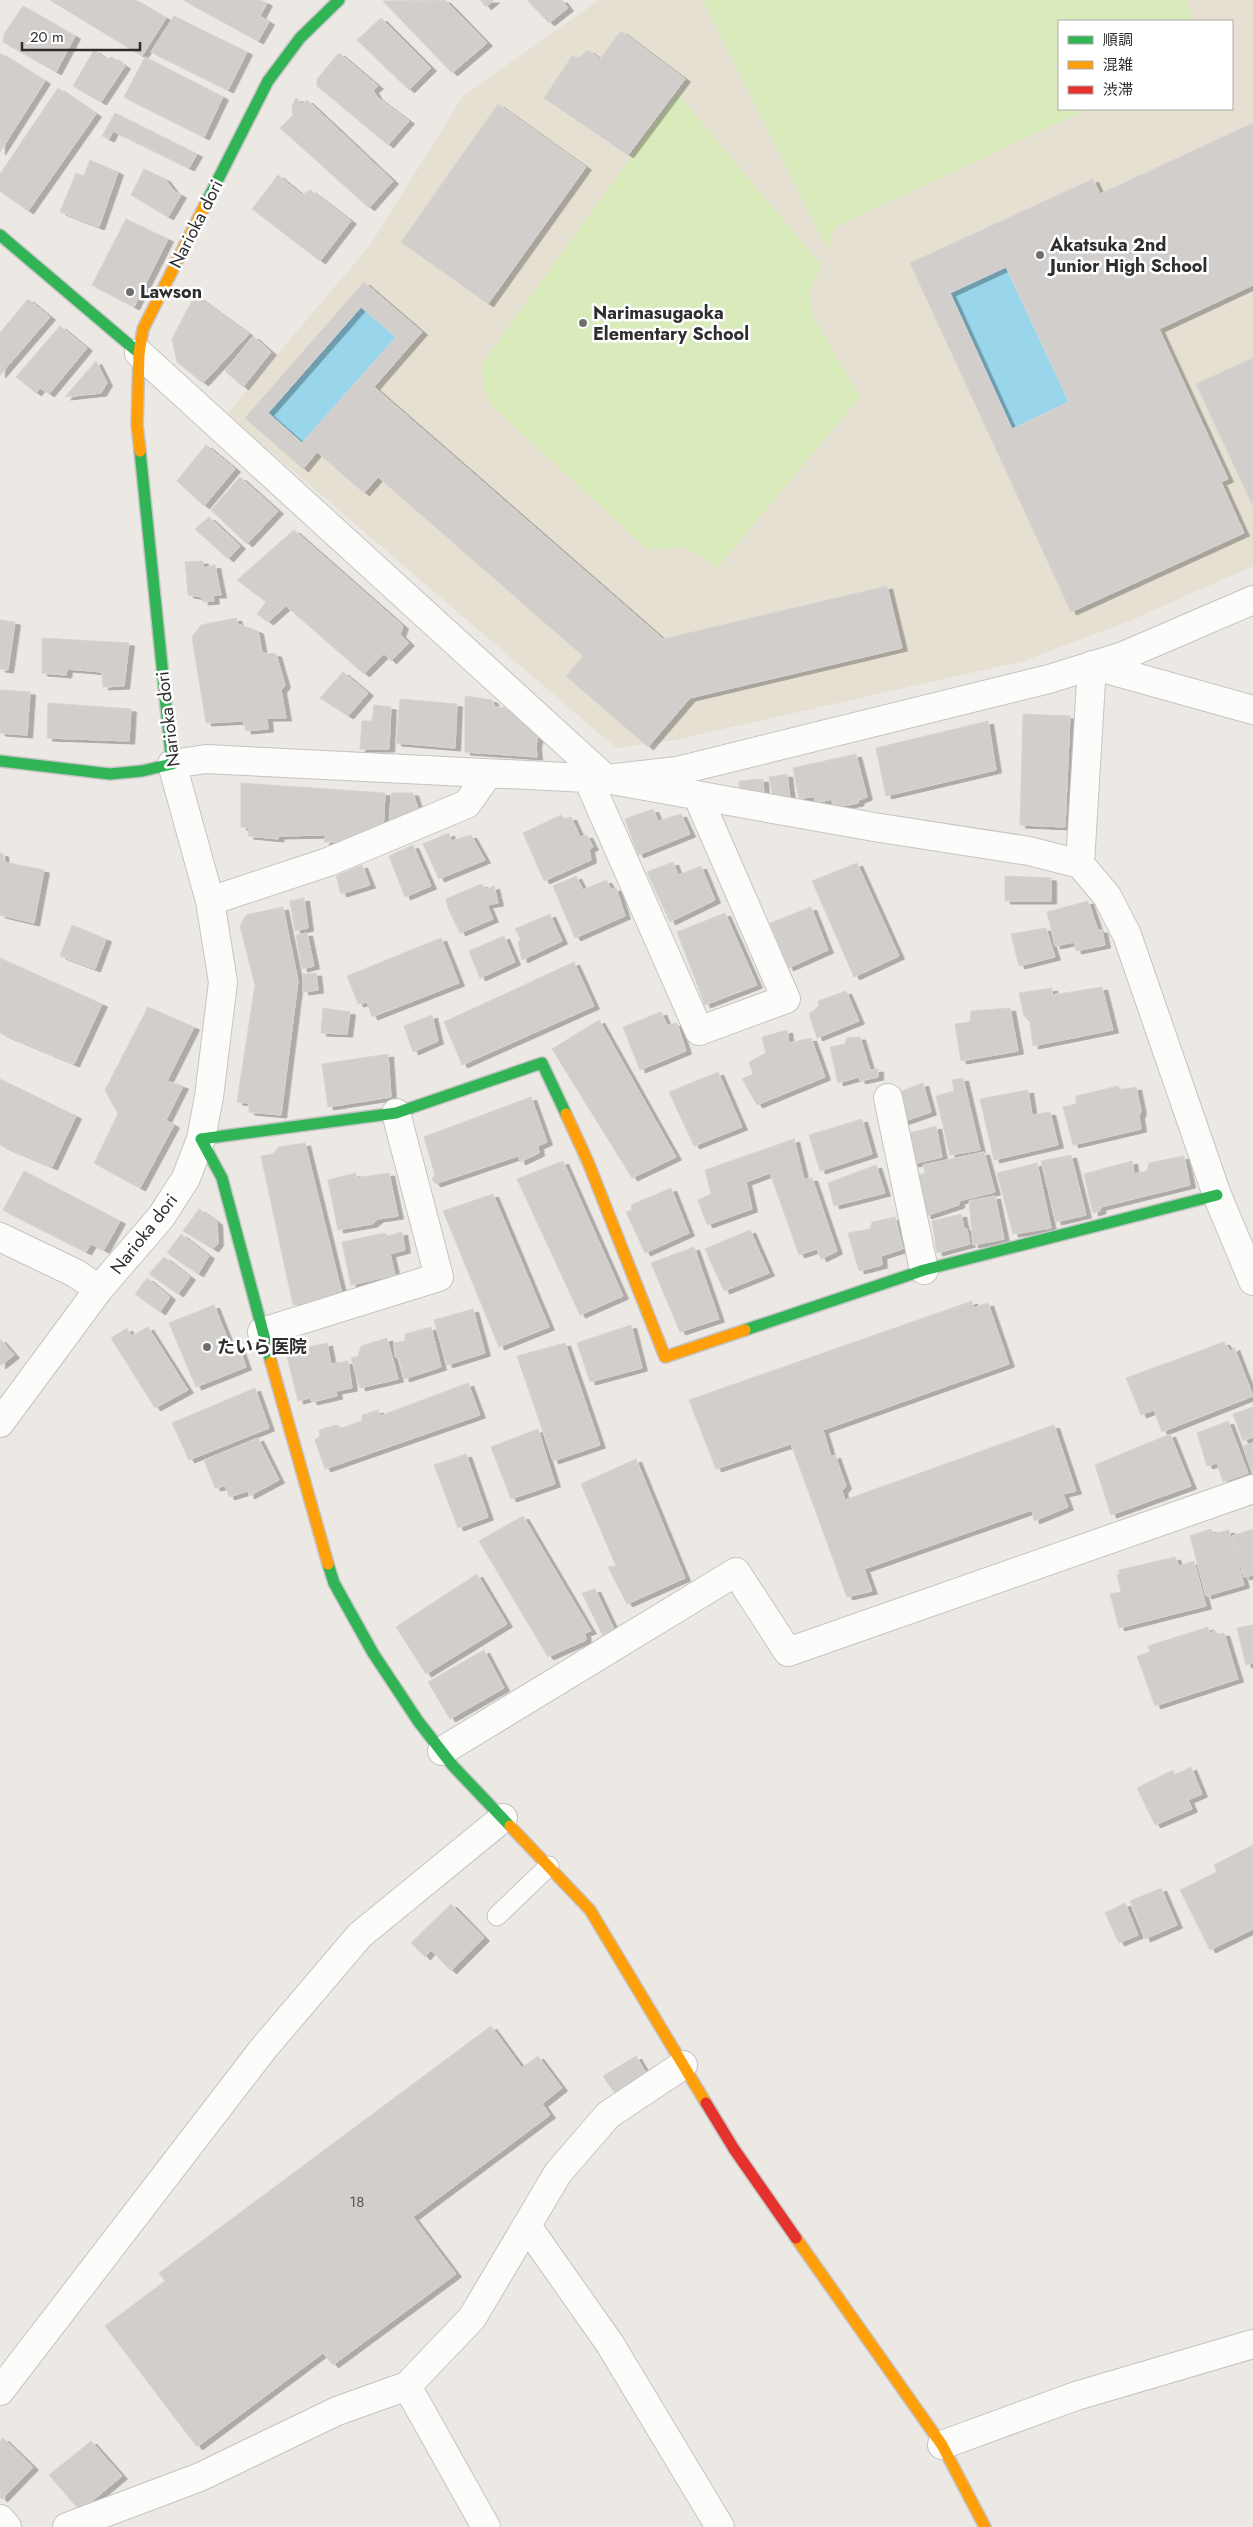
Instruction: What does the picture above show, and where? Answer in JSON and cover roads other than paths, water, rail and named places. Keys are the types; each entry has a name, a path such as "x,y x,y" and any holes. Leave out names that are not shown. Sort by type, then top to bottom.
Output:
{"street":[{"name":"Narioka dori","path":"0,1423 99,1289 161,1217 186,1178 201,1139 210,1097 223,982 210,901 172,764 137,424 139,353 143,328 268,81 300,38 338,0"},
{"path":"0,235 139,353 597,779 699,1031 786,999 697,795"},
{"path":"597,779 677,771 1048,679 1124,656 1253,600"},
{"path":"1092,665 1253,710"},
{"path":"1080,864 1092,665"},
{"path":"0,761 110,774 142,771 206,759 597,779 874,827 1029,851 1080,864 1107,896 1127,935 1217,1195 1253,1281"},
{"path":"210,901 328,862 467,804 488,774"},
{"path":"985,2527 942,2445 734,2149 590,1910 442,1751 418,1721 373,1652 334,1583 262,1332 222,1178 201,1139 396,1113 542,1063 588,1162 665,1357 924,1270 1217,1195"},
{"path":"888,1098 924,1270"},
{"path":"262,1332 439,1277 396,1113"},
{"path":"0,1237 75,1273 99,1289"},
{"path":"442,1751 736,1572 788,1652 1253,1489"},
{"path":"0,2391 263,2049 360,1935 503,1818"},
{"path":"67,2527 200,2477 337,2411 407,2386 472,2318 558,2173 608,2115 683,2065"},
{"path":"527,2226 610,2344 720,2527"},
{"path":"942,2445 1076,2396 1253,2344"},
{"path":"407,2386 486,2527"},
{"path":"0,2520 7,2527"}],"lane":[{"path":"497,1916 549,1866"}],"water":[{"path":"1006,267 1069,402 1012,429 950,293"},
{"path":"361,307 396,337 302,443 268,413"}],"place":[{"name":"Akatsuka 2nd Junior High School","path":"1040,255"},
{"name":"Lawson","path":"130,292"},
{"name":"Narimasugaoka Elementary School","path":"583,323"},
{"name":"たいら医院","path":"207,1347"}]}
